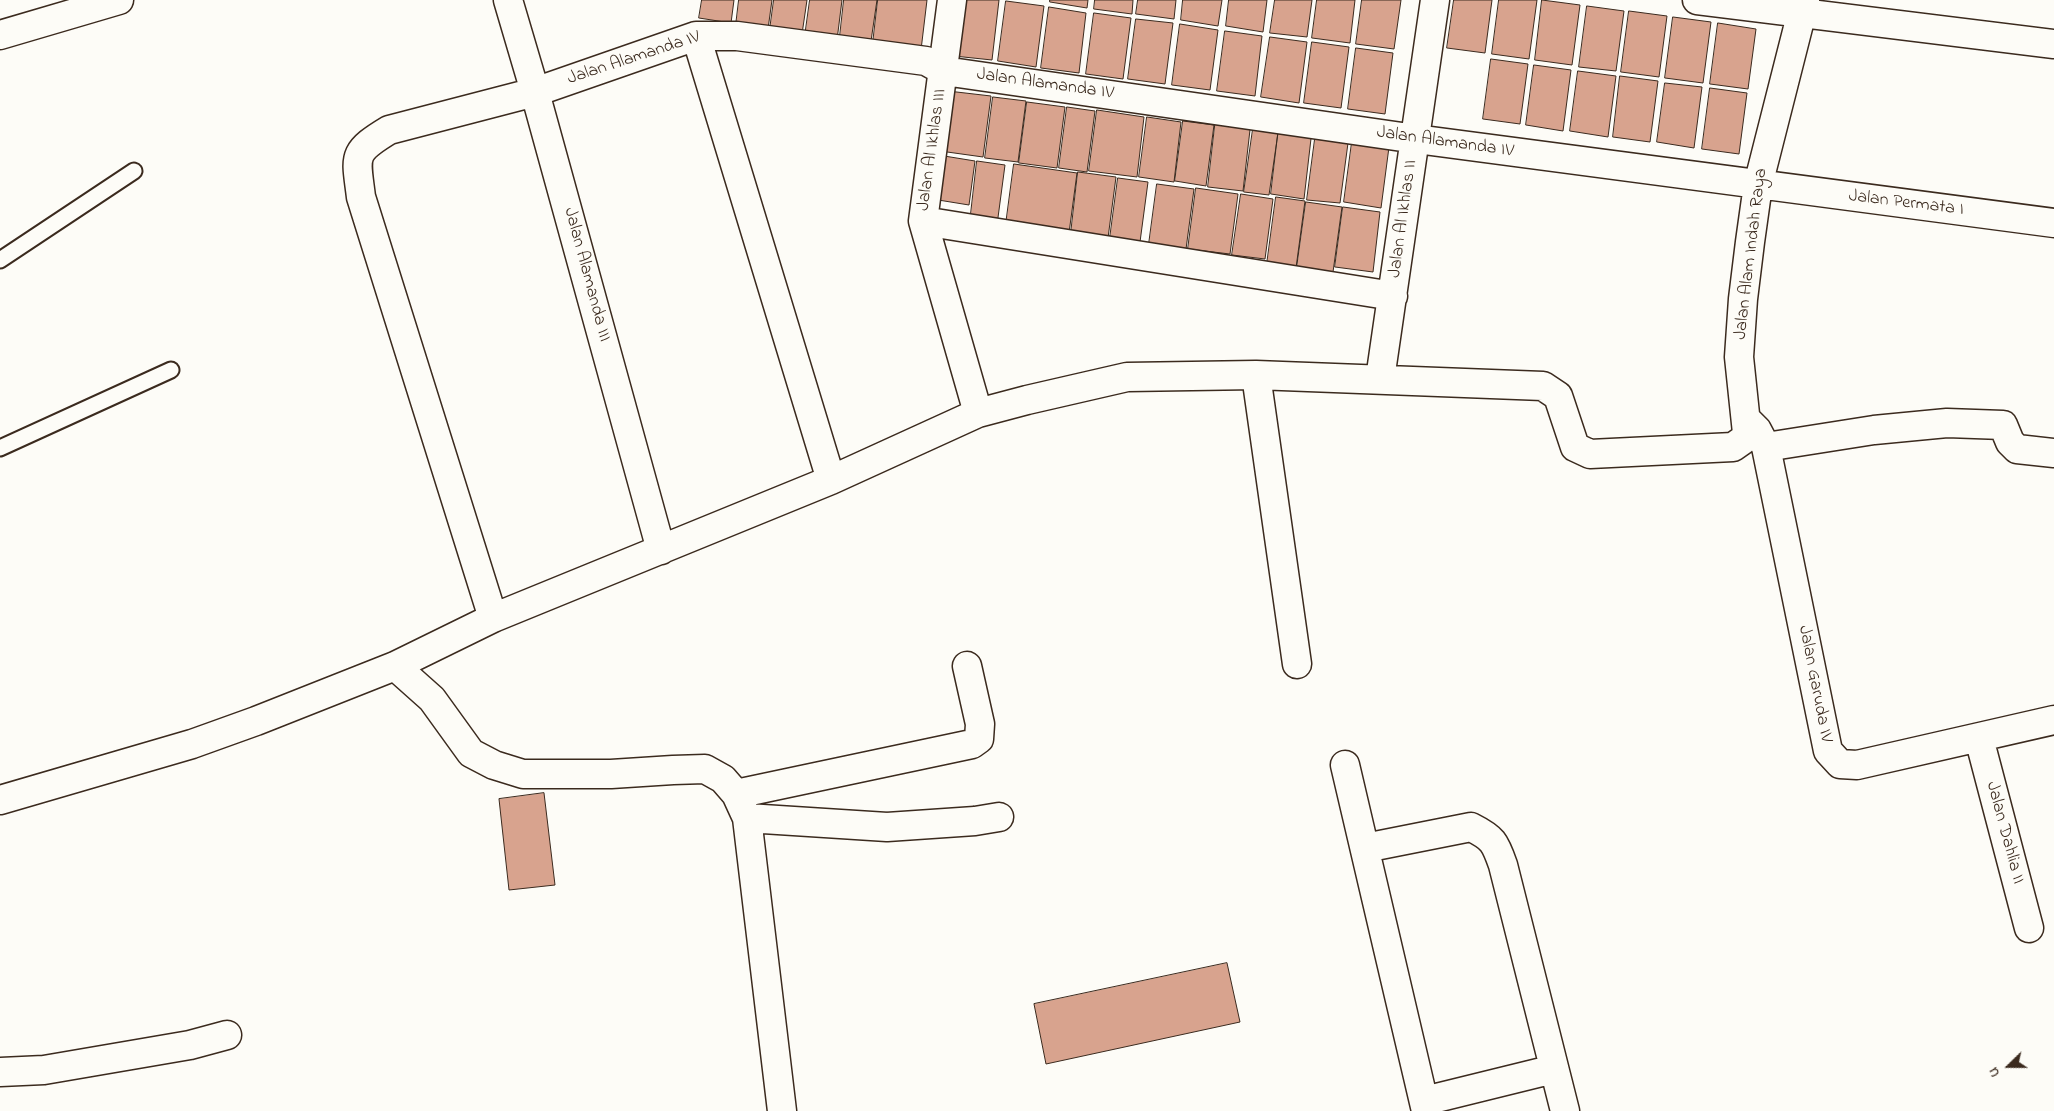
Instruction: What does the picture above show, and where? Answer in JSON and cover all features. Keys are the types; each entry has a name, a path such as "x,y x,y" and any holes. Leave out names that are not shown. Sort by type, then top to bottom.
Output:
{"street":[{"path":"0,35 119,0"},
{"name":"Jalan Alamanda III","path":"508,0 662,550"},
{"name":"Jalan Al Ikhlas III","path":"952,0 923,221 978,413"},
{"name":"Jalan Al Ikhlas II","path":"1380,379 1436,0"},
{"path":"1697,0 1803,6 2054,44"},
{"name":"Jalan Alam Indah Raya","path":"1752,436 1739,357 1743,299 1758,185 1803,6"},
{"path":"696,36 832,480"},
{"name":"Jalan Alamanda IV","path":"494,618 361,197 356,159 367,143 389,130 535,92 696,36 737,36 926,61 944,71 1416,139 1758,185"},
{"name":"Jalan Permata I","path":"1758,185 2054,223"},
{"path":"923,221 1393,296"},
{"path":"0,800 192,744 396,666 494,618 832,480 978,413 1127,377 1256,375 1543,386 1558,396 1575,446 1590,454 1733,447 1752,436 1874,430 1947,423 2003,425 2010,442 2017,448 2054,453"},
{"path":"1256,375 1296,664"},
{"name":"Jalan Garuda IV","path":"1752,436 1828,751 1840,764 1857,765 2054,720"},
{"path":"396,666 432,699 471,752 494,765 523,774 611,774 705,770 723,779 736,794 747,818 782,1111"},
{"path":"736,794 972,744 980,739 980,724 967,666"},
{"name":"Jalan Dahlia II","path":"1979,738 2029,928"},
{"path":"1345,765 1425,1106 1554,1069"},
{"path":"747,818 887,827 975,821 999,817"},
{"path":"1365,848 1471,828 1485,834 1496,844 1503,865 1565,1111"},
{"path":"0,1072 44,1070 190,1045 227,1036"}],"lane":[{"path":"0,260 134,171"},
{"path":"0,448 171,370"}],"building":[{"path":"702,0 734,0 731,23 699,18"},
{"path":"739,0 772,0 768,29 736,25"},
{"path":"774,0 807,0 802,34 770,29"},
{"path":"810,0 842,0 837,40 805,36"},
{"path":"844,0 877,0 871,41 840,36"},
{"path":"878,0 927,0 921,50 873,43"},
{"path":"961,0 999,0 992,60 954,56"},
{"path":"1050,0 1088,0 1087,8 1050,2"},
{"path":"1095,0 1133,0 1132,14 1094,9"},
{"path":"1138,0 1176,0 1174,19 1136,14"},
{"path":"1183,0 1222,0 1218,26 1181,20"},
{"path":"1229,0 1267,0 1263,32 1226,26"},
{"path":"1275,0 1312,0 1307,37 1270,33"},
{"path":"1317,0 1355,0 1350,43 1312,38"},
{"path":"1362,0 1401,0 1394,49 1356,44"},
{"path":"1454,0 1492,0 1485,53 1447,48"},
{"path":"1499,0 1537,0 1529,59 1492,54"},
{"path":"1542,0 1580,5 1572,65 1535,60"},
{"path":"1006,1 1044,6 1036,67 998,61"},
{"path":"1587,6 1624,11 1616,71 1579,67"},
{"path":"1049,7 1086,13 1079,73 1041,68"},
{"path":"1629,11 1667,16 1659,77 1621,72"},
{"path":"1094,13 1131,18 1123,79 1086,74"},
{"path":"1673,17 1711,22 1703,83 1665,78"},
{"path":"1136,19 1173,23 1165,84 1128,79"},
{"path":"1718,23 1756,29 1748,89 1710,84"},
{"path":"1180,24 1218,30 1210,90 1172,85"},
{"path":"1225,31 1262,36 1255,96 1217,91"},
{"path":"1270,37 1307,42 1299,103 1261,97"},
{"path":"1312,42 1349,47 1341,108 1304,103"},
{"path":"1356,48 1393,53 1385,114 1348,109"},
{"path":"1491,59 1528,64 1520,124 1483,119"},
{"path":"1534,65 1571,70 1563,131 1526,125"},
{"path":"1578,71 1616,76 1608,137 1570,131"},
{"path":"1620,76 1658,81 1650,142 1613,137"},
{"path":"1665,83 1702,87 1694,148 1657,142"},
{"path":"1710,88 1747,93 1739,154 1702,149"},
{"path":"948,91 991,96 983,157 940,151"},
{"path":"993,97 1026,101 1018,162 985,158"},
{"path":"1027,102 1065,107 1057,168 1019,163"},
{"path":"1067,107 1095,111 1087,172 1059,168"},
{"path":"1097,110 1144,117 1137,177 1089,171"},
{"path":"1147,117 1181,122 1174,182 1139,177"},
{"path":"1216,117 1251,121 1243,191 1208,187"},
{"path":"1183,121 1214,125 1206,186 1175,181"},
{"path":"1254,122 1279,126 1269,195 1244,192"},
{"path":"1279,126 1312,130 1304,199 1271,194"},
{"path":"1315,139 1348,143 1340,203 1307,200"},
{"path":"1352,142 1389,147 1381,208 1344,202"},
{"path":"938,155 975,161 969,205 932,199"},
{"path":"977,161 1005,165 997,225 970,222"},
{"path":"1014,164 1077,173 1069,233 1006,224"},
{"path":"1078,172 1116,177 1108,238 1071,233"},
{"path":"1118,178 1148,182 1140,242 1110,238"},
{"path":"1157,184 1194,189 1186,249 1149,244"},
{"path":"1196,188 1238,194 1230,254 1188,249"},
{"path":"1241,194 1273,199 1265,259 1232,255"},
{"path":"1276,197 1305,201 1296,268 1267,264"},
{"path":"1306,202 1342,207 1333,272 1297,267"},
{"path":"1343,207 1380,212 1373,272 1335,267"},
{"path":"544,793 555,885 509,890 499,799"},
{"path":"1227,963 1240,1022 1046,1064 1034,1004"}]}
